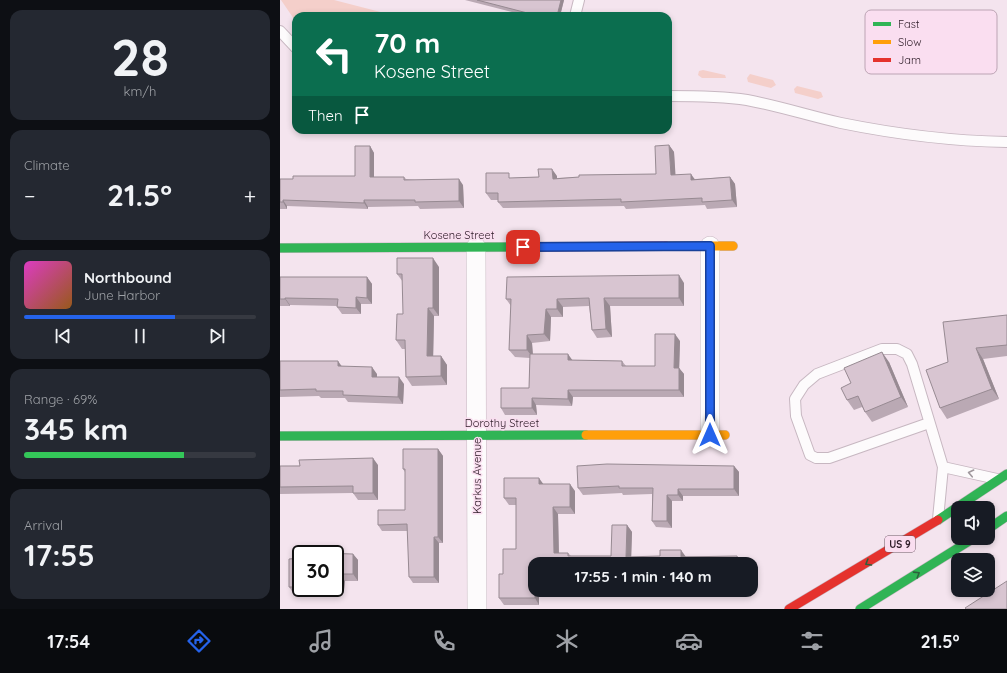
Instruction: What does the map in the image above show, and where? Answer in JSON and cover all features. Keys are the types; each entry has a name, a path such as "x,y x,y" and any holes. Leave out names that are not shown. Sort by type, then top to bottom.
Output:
{"main road":[{"name":"Kosene Street","path":"280,248 733,246"},
{"name":"Dorothy Street","path":"280,436 717,435"},
{"name":"US 9","path":"789,609 938,520 1003,477"},
{"path":"995,524 1007,516"},
{"path":"860,609 963,545"}],"street":[{"path":"710,246 717,435"},
{"name":"Karkus Avenue","path":"476,247 477,609"}],"lane":[{"path":"576,12 579,0"},
{"path":"280,31 292,44"},
{"path":"672,96 732,98 767,104 841,123 889,131 965,140 1007,142"},
{"path":"929,423 828,458 816,458 810,455 796,416 795,399 804,385 817,374 882,349 897,349 907,354 912,364 943,467 938,520"},
{"path":"943,467 1003,477"}],"shaded area":[{"path":"281,0 334,0 380,12 292,12 292,16"},
{"path":"703,70 725,75 726,78 702,78 698,75 699,71"},
{"path":"750,74 773,80 776,85 771,88 748,82 747,78"},
{"path":"797,86 821,92 823,97 818,99 795,93 794,89"}],"building":[{"path":"477,0 561,0 558,12 524,12"},
{"path":"669,145 671,175 691,174 691,180 730,177 732,200 702,202 702,198 621,202 621,199 498,202 498,193 486,193 486,173 509,173 509,178 539,177 538,169 552,169 553,179 579,177 579,175 656,174 655,146"},
{"path":"355,146 370,146 370,177 404,177 404,180 459,179 459,201 415,202 415,200 364,200 364,203 283,200 283,202 280,202 280,179 293,179 293,176 355,176"},
{"path":"397,258 433,258 433,308 428,308 427,356 441,356 441,376 406,377 405,340 396,340 397,314 403,314 402,274 397,274"},
{"path":"679,275 679,298 604,298 606,329 592,330 589,298 557,299 557,309 546,309 544,334 527,335 527,350 509,350 511,299 506,299 507,277"},
{"path":"280,277 367,277 367,298 356,297 356,308 337,307 338,299 280,299"},
{"path":"1007,315 1007,345 976,348 992,389 940,408 926,370 948,362 943,322"},
{"path":"655,334 675,334 674,368 679,368 679,390 568,390 568,399 532,398 532,408 501,408 501,388 529,388 530,354 568,354 568,360 622,361 622,366 655,366"},
{"path":"882,352 901,397 865,412 858,396 847,400 841,388 851,383 844,368"},
{"path":"280,361 338,361 338,366 372,367 372,377 399,377 398,397 343,395 343,391 316,391 316,389 280,390"},
{"path":"403,449 438,449 438,537 434,537 434,577 409,577 407,524 378,525 378,510 405,510 405,469 403,469"},
{"path":"373,458 373,493 353,493 353,486 280,487 280,466 300,466 299,460"},
{"path":"607,464 734,466 734,489 678,489 678,495 667,495 667,521 652,521 653,488 619,488 619,486 578,488 577,466"},
{"path":"504,478 539,478 539,484 570,484 570,507 553,507 554,553 568,553 568,556 611,556 612,525 627,525 626,557 528,557 528,597 535,598 499,598 499,574 503,574 503,549 516,549 516,498 504,498"},
{"path":"660,550 681,550 681,557 626,557 660,556"},
{"path":"344,554 353,554 353,574 344,574"},
{"path":"737,556 737,557 681,557"},
{"path":"289,559 292,559 292,587 289,587"},
{"path":"1007,581 1007,609 965,608 982,597 995,597 995,589"}],"traffic: fast":[{"path":"280,248 522,247"},
{"path":"280,436 586,435"},
{"path":"938,520 1007,474"},
{"path":"995,524 1007,516"},
{"path":"860,609 963,545"}],"traffic: slow":[{"path":"666,246 733,246"},
{"path":"586,435 725,435"}],"traffic: jam":[{"path":"522,247 666,246"},
{"path":"789,609 938,520"}],"route":[{"path":"523,247 710,246 710,435"}]}
